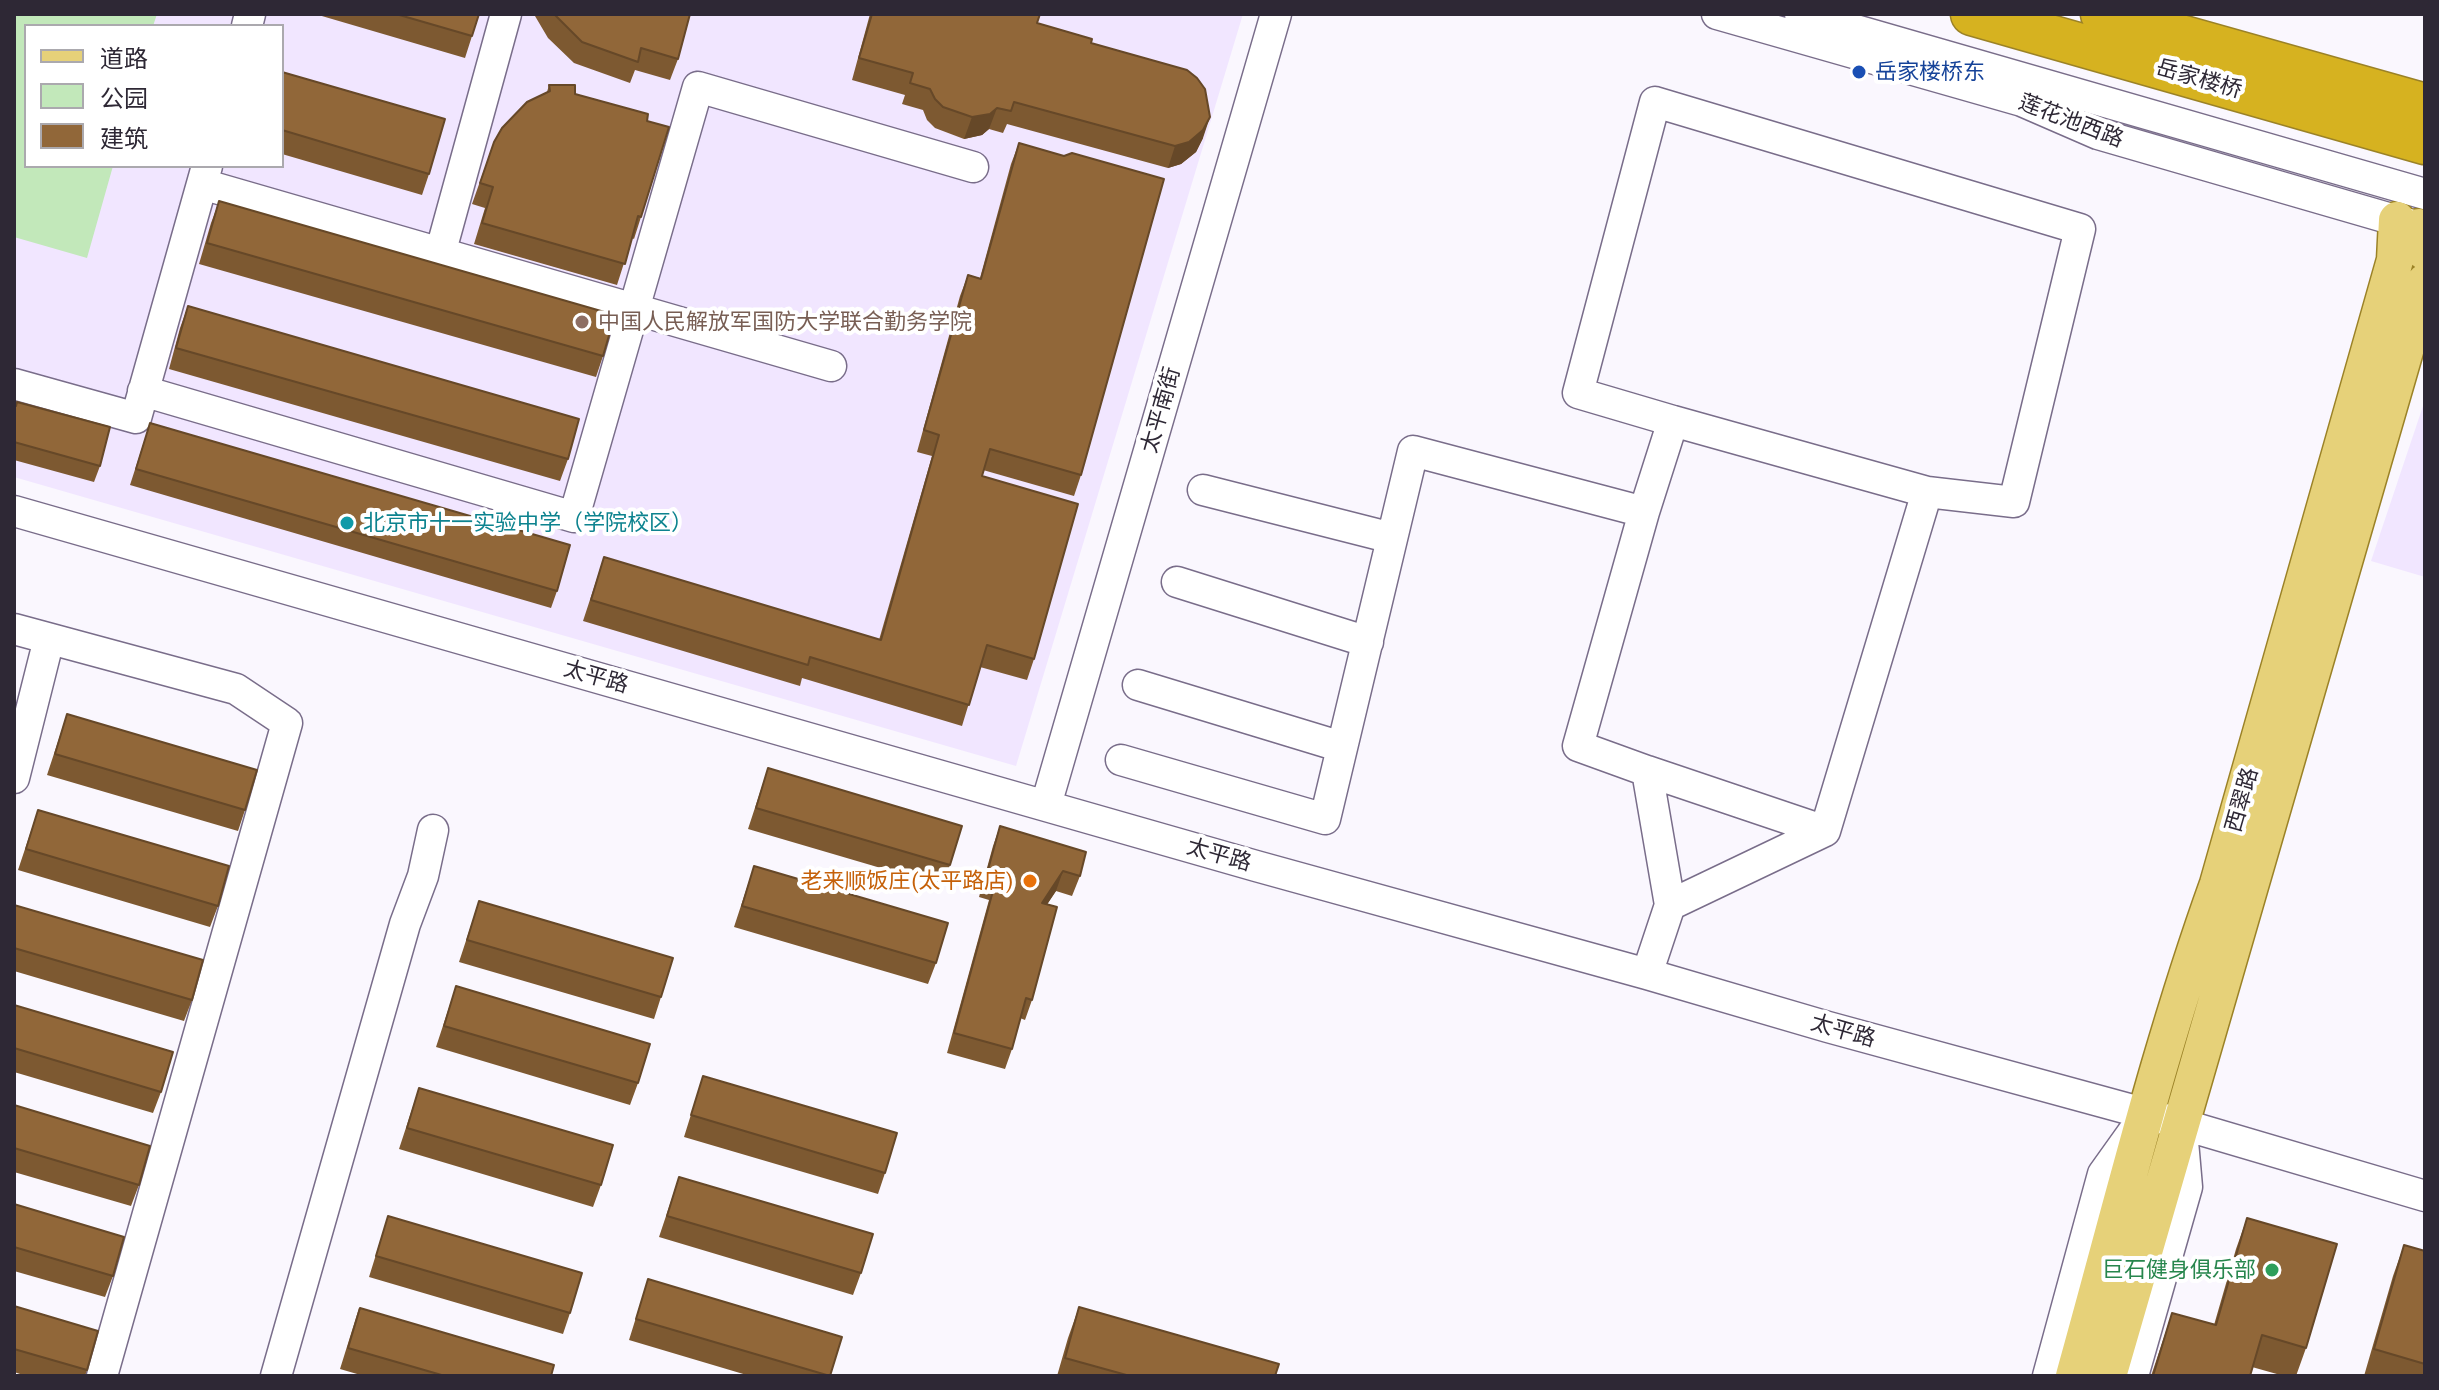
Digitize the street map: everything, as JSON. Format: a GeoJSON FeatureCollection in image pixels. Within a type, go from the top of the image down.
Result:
{"type":"FeatureCollection","features":[{"type":"Feature","properties":{"kind":"highway","name":"岳家楼桥"},"geometry":{"type":"LineString","coordinates":[[1972,14],[2425,143]]}},
{"type":"Feature","properties":{"kind":"highway","name":"岳家楼桥"},"geometry":{"type":"LineString","coordinates":[[2102,14],[2425,105]]}},
{"type":"Feature","properties":{"kind":"main road","name":"西翠路"},"geometry":{"type":"LineString","coordinates":[[2074,1376],[2395,260],[2419,213]]}},
{"type":"Feature","properties":{"kind":"main road","name":"西翠路"},"geometry":{"type":"LineString","coordinates":[[2108,1376],[2425,282]]}},
{"type":"Feature","properties":{"kind":"street"},"geometry":{"type":"LineString","coordinates":[[440,254],[506,14]]}},
{"type":"Feature","properties":{"kind":"street","name":"太平南街"},"geometry":{"type":"LineString","coordinates":[[1046,805],[1276,14]]}},
{"type":"Feature","properties":{"kind":"street","name":"莲花池西路"},"geometry":{"type":"LineString","coordinates":[[1717,14],[2022,101],[2098,134],[2419,213]]}},
{"type":"Feature","properties":{"kind":"street","name":"莲花池西路"},"geometry":{"type":"LineString","coordinates":[[1800,14],[2419,213]]}},
{"type":"Feature","properties":{"kind":"street"},"geometry":{"type":"LineString","coordinates":[[143,391],[574,517],[698,87],[973,167]]}},
{"type":"Feature","properties":{"kind":"street"},"geometry":{"type":"LineString","coordinates":[[1655,102],[2080,229],[2014,502],[1927,492],[1578,393],[1655,102]]}},
{"type":"Feature","properties":{"kind":"street"},"geometry":{"type":"LineString","coordinates":[[14,384],[136,418],[204,175],[440,254],[831,366]]}},
{"type":"Feature","properties":{"kind":"street"},"geometry":{"type":"LineString","coordinates":[[1673,421],[1578,746],[1825,831]]}},
{"type":"Feature","properties":{"kind":"street"},"geometry":{"type":"LineString","coordinates":[[1121,760],[1325,819],[1413,451],[1644,512]]}},
{"type":"Feature","properties":{"kind":"street"},"geometry":{"type":"LineString","coordinates":[[1203,490],[1392,538]]}},
{"type":"Feature","properties":{"kind":"street"},"geometry":{"type":"LineString","coordinates":[[1670,905],[1825,831],[1927,492]]}},
{"type":"Feature","properties":{"kind":"street","name":"太平路"},"geometry":{"type":"LineString","coordinates":[[14,511],[1828,1027],[2147,1114],[2425,1196]]}},
{"type":"Feature","properties":{"kind":"street"},"geometry":{"type":"LineString","coordinates":[[1177,582],[1368,642]]}},
{"type":"Feature","properties":{"kind":"street"},"geometry":{"type":"LineString","coordinates":[[14,629],[236,689],[287,723],[102,1376]]}},
{"type":"Feature","properties":{"kind":"street"},"geometry":{"type":"LineString","coordinates":[[14,778],[49,639]]}},
{"type":"Feature","properties":{"kind":"street"},"geometry":{"type":"LineString","coordinates":[[1138,685],[1342,747]]}},
{"type":"Feature","properties":{"kind":"street"},"geometry":{"type":"LineString","coordinates":[[1647,771],[1670,905],[1647,974]]}},
{"type":"Feature","properties":{"kind":"street"},"geometry":{"type":"LineString","coordinates":[[276,1376],[405,924],[423,876],[433,830]]}},
{"type":"Feature","properties":{"kind":"street"},"geometry":{"type":"LineString","coordinates":[[2048,1376],[2103,1174],[2147,1114]]}},
{"type":"Feature","properties":{"kind":"street"},"geometry":{"type":"LineString","coordinates":[[2133,1376],[2187,1187],[2182,1124]]}},
{"type":"Feature","properties":{"kind":"shaded area","name":"中国人民解放军国防大学联合勤务学院"},"geometry":{"type":"Polygon","coordinates":[[[14,14],[1243,14],[1016,766],[14,477],[14,14]]]}},
{"type":"Feature","properties":{"kind":"shaded area"},"geometry":{"type":"Polygon","coordinates":[[[2425,400],[2425,577],[2371,561],[2425,400]]]}},
{"type":"Feature","properties":{"kind":"green space"},"geometry":{"type":"Polygon","coordinates":[[[14,14],[157,14],[154,24],[24,24],[24,168],[112,168],[87,258],[14,237],[14,14]]]}},
{"type":"Feature","properties":{"kind":"building"},"geometry":{"type":"Polygon","coordinates":[[[396,14],[479,14],[472,36],[396,14]]]}},
{"type":"Feature","properties":{"kind":"building"},"geometry":{"type":"Polygon","coordinates":[[[554,14],[690,14],[678,59],[641,48],[638,62],[582,42],[554,14]]]}},
{"type":"Feature","properties":{"kind":"building"},"geometry":{"type":"Polygon","coordinates":[[[872,14],[1040,14],[1037,23],[1092,39],[1091,43],[1187,70],[1205,89],[1210,117],[1203,130],[1189,142],[1175,146],[1014,102],[1011,111],[997,108],[990,114],[972,117],[943,107],[930,89],[910,83],[913,73],[859,58],[872,14]]]}},
{"type":"Feature","properties":{"kind":"building"},"geometry":{"type":"Polygon","coordinates":[[[284,73],[445,119],[429,174],[284,131],[284,73]]]}},
{"type":"Feature","properties":{"kind":"building"},"geometry":{"type":"Polygon","coordinates":[[[549,85],[575,85],[575,94],[648,114],[647,121],[669,127],[625,264],[482,223],[493,187],[480,183],[494,142],[502,128],[527,102],[550,91],[549,85]]]}},
{"type":"Feature","properties":{"kind":"building"},"geometry":{"type":"Polygon","coordinates":[[[1019,143],[1064,156],[1072,153],[1164,179],[1081,475],[990,449],[982,476],[1078,504],[1034,659],[987,645],[969,705],[810,657],[808,665],[591,600],[604,557],[881,640],[939,435],[924,430],[968,275],[981,279],[1019,143]]]}},
{"type":"Feature","properties":{"kind":"building"},"geometry":{"type":"Polygon","coordinates":[[[219,201],[615,315],[603,356],[207,243],[219,201]]]}},
{"type":"Feature","properties":{"kind":"building"},"geometry":{"type":"Polygon","coordinates":[[[188,306],[579,419],[568,459],[176,348],[188,306]]]}},
{"type":"Feature","properties":{"kind":"building"},"geometry":{"type":"Polygon","coordinates":[[[17,402],[110,427],[100,466],[14,442],[14,405],[17,402]]]}},
{"type":"Feature","properties":{"kind":"building","name":"北京市十一实验中学（学院校区）"},"geometry":{"type":"Polygon","coordinates":[[[150,423],[570,545],[557,591],[136,469],[150,423]]]}},
{"type":"Feature","properties":{"kind":"building"},"geometry":{"type":"Polygon","coordinates":[[[67,714],[257,770],[245,810],[55,754],[67,714]]]}},
{"type":"Feature","properties":{"kind":"building"},"geometry":{"type":"Polygon","coordinates":[[[768,768],[962,826],[950,865],[756,808],[768,768]]]}},
{"type":"Feature","properties":{"kind":"building"},"geometry":{"type":"Polygon","coordinates":[[[38,810],[229,866],[218,906],[26,849],[38,810]]]}},
{"type":"Feature","properties":{"kind":"building"},"geometry":{"type":"Polygon","coordinates":[[[1000,826],[1086,852],[1080,876],[1063,871],[1042,903],[1057,907],[1032,1000],[1026,998],[1012,1049],[954,1033],[996,880],[986,877],[1000,826]]]}},
{"type":"Feature","properties":{"kind":"building"},"geometry":{"type":"Polygon","coordinates":[[[754,866],[948,923],[936,963],[742,906],[754,866]]]}},
{"type":"Feature","properties":{"kind":"building"},"geometry":{"type":"Polygon","coordinates":[[[479,901],[673,958],[661,997],[467,940],[479,901]]]}},
{"type":"Feature","properties":{"kind":"building"},"geometry":{"type":"Polygon","coordinates":[[[14,905],[203,960],[192,1000],[14,948],[14,905]]]}},
{"type":"Feature","properties":{"kind":"building"},"geometry":{"type":"Polygon","coordinates":[[[456,986],[650,1044],[638,1083],[444,1026],[456,986]]]}},
{"type":"Feature","properties":{"kind":"building"},"geometry":{"type":"Polygon","coordinates":[[[14,1005],[173,1052],[161,1092],[14,1048],[14,1005]]]}},
{"type":"Feature","properties":{"kind":"building"},"geometry":{"type":"Polygon","coordinates":[[[703,1076],[897,1133],[885,1173],[691,1115],[703,1076]]]}},
{"type":"Feature","properties":{"kind":"building"},"geometry":{"type":"Polygon","coordinates":[[[419,1088],[613,1145],[601,1185],[407,1128],[419,1088]]]}},
{"type":"Feature","properties":{"kind":"building"},"geometry":{"type":"Polygon","coordinates":[[[14,1105],[150,1146],[139,1185],[14,1148],[14,1105]]]}},
{"type":"Feature","properties":{"kind":"building"},"geometry":{"type":"Polygon","coordinates":[[[679,1177],[873,1234],[861,1273],[667,1216],[679,1177]]]}},
{"type":"Feature","properties":{"kind":"building"},"geometry":{"type":"Polygon","coordinates":[[[14,1204],[124,1237],[113,1276],[14,1247],[14,1204]]]}},
{"type":"Feature","properties":{"kind":"building"},"geometry":{"type":"Polygon","coordinates":[[[388,1216],[582,1273],[570,1313],[376,1256],[388,1216]]]}},
{"type":"Feature","properties":{"kind":"building"},"geometry":{"type":"Polygon","coordinates":[[[2247,1218],[2337,1244],[2306,1348],[2262,1335],[2250,1376],[2153,1376],[2172,1313],[2216,1325],[2247,1218]]]}},
{"type":"Feature","properties":{"kind":"building"},"geometry":{"type":"Polygon","coordinates":[[[2404,1245],[2425,1251],[2425,1364],[2374,1349],[2404,1245]]]}},
{"type":"Feature","properties":{"kind":"building"},"geometry":{"type":"Polygon","coordinates":[[[648,1279],[842,1337],[830,1376],[636,1319],[648,1279]]]}},
{"type":"Feature","properties":{"kind":"building"},"geometry":{"type":"Polygon","coordinates":[[[14,1306],[98,1331],[87,1370],[14,1349],[14,1306]]]}},
{"type":"Feature","properties":{"kind":"building"},"geometry":{"type":"Polygon","coordinates":[[[1079,1307],[1279,1364],[1275,1376],[1130,1376],[1065,1358],[1079,1307]]]}},
{"type":"Feature","properties":{"kind":"building"},"geometry":{"type":"Polygon","coordinates":[[[360,1308],[554,1365],[551,1376],[445,1376],[348,1348],[360,1308]]]}},
{"type":"Feature","properties":{"kind":"place","name":"岳家楼桥东"},"geometry":{"type":"Point","coordinates":[1859,72]}},
{"type":"Feature","properties":{"kind":"place","name":"中国人民解放军国防大学联合勤务学院"},"geometry":{"type":"Point","coordinates":[582,322]}},
{"type":"Feature","properties":{"kind":"place","name":"北京市十一实验中学（学院校区）"},"geometry":{"type":"Point","coordinates":[347,523]}},
{"type":"Feature","properties":{"kind":"place","name":"老来顺饭庄(太平路店)"},"geometry":{"type":"Point","coordinates":[1030,881]}},
{"type":"Feature","properties":{"kind":"place","name":"巨石健身俱乐部"},"geometry":{"type":"Point","coordinates":[2272,1270]}}]}
